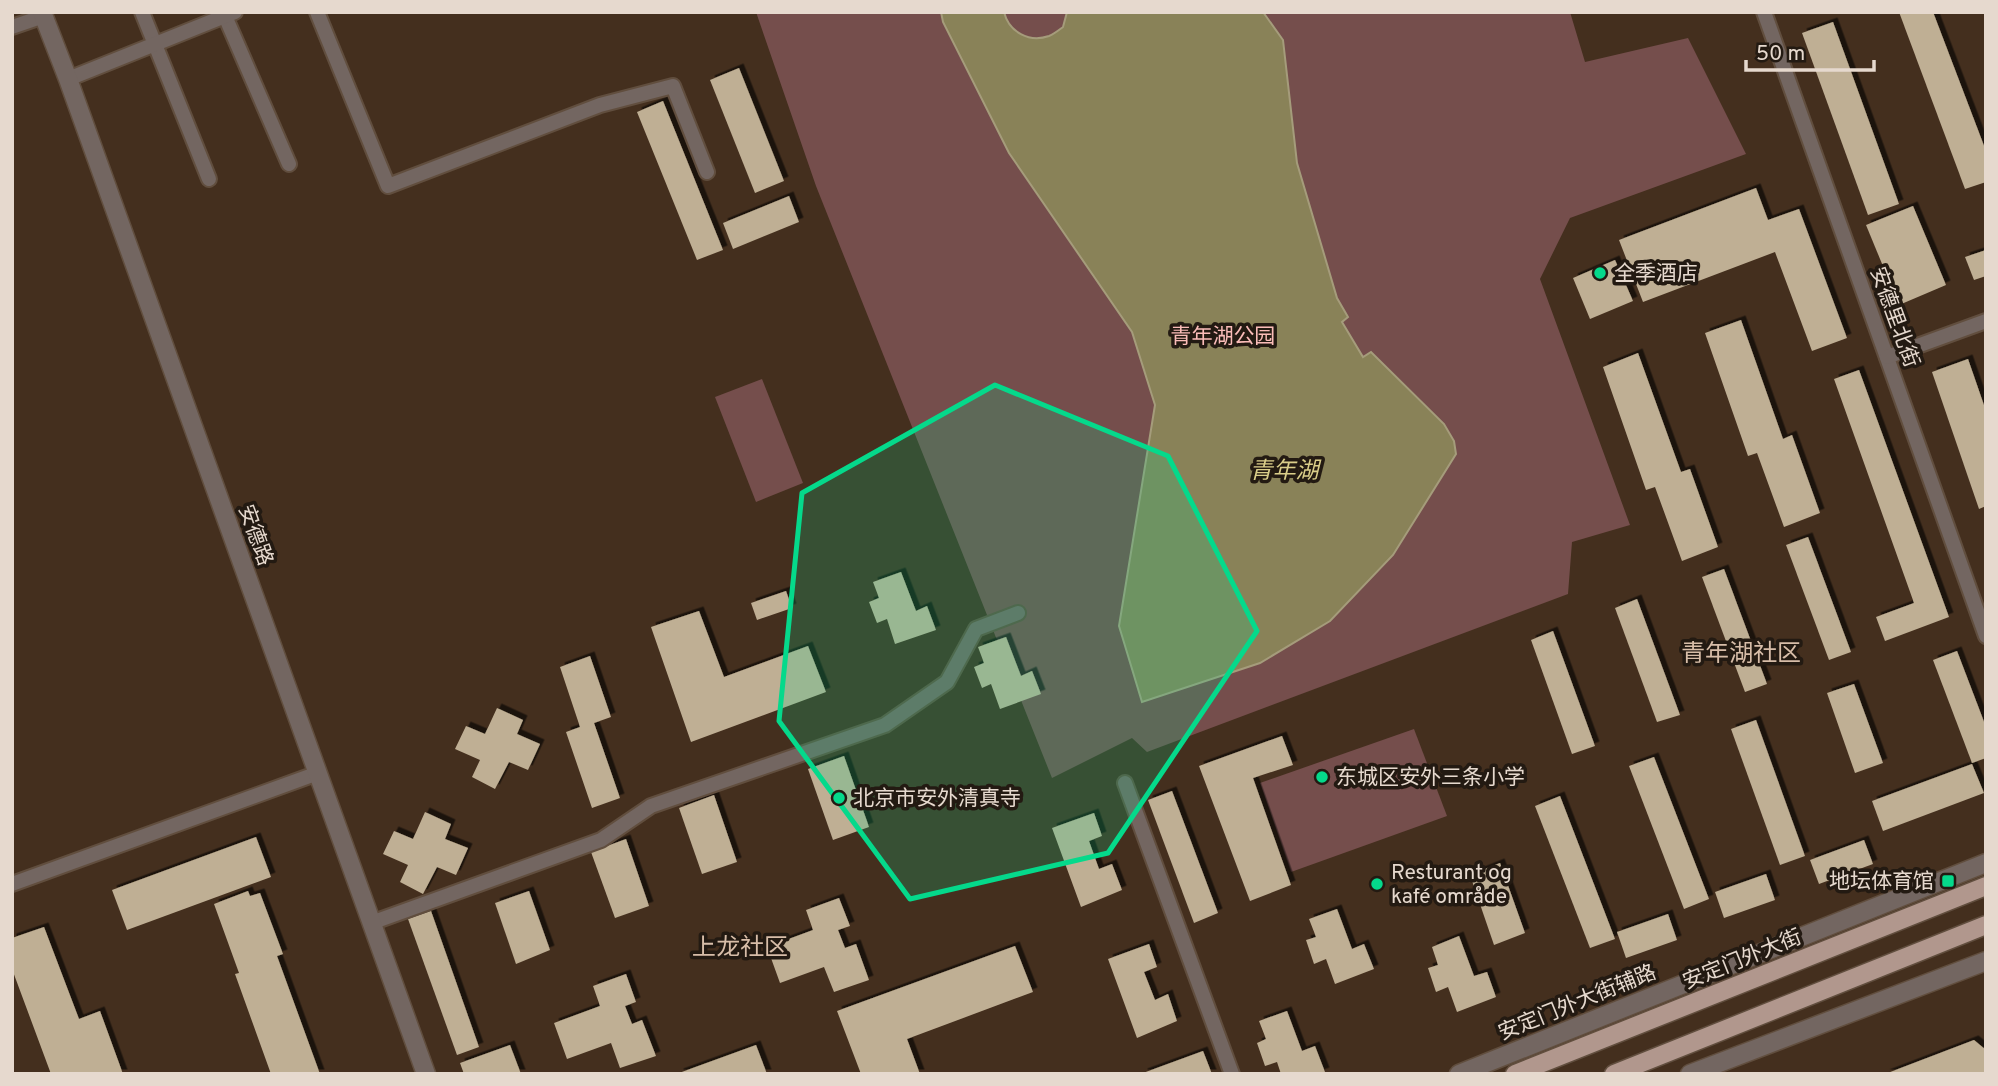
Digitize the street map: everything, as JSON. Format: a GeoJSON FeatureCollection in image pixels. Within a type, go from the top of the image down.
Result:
{"type":"FeatureCollection","features":[{"type":"Feature","properties":{"kind":"main road","name":"安定门外大街"},"geometry":{"type":"LineString","coordinates":[[1515,1074],[1986,886]]}},
{"type":"Feature","properties":{"kind":"main road"},"geometry":{"type":"LineString","coordinates":[[1614,1074],[1986,925]]}},
{"type":"Feature","properties":{"kind":"street"},"geometry":{"type":"LineString","coordinates":[[142,12],[209,179]]}},
{"type":"Feature","properties":{"kind":"street"},"geometry":{"type":"LineString","coordinates":[[317,12],[388,186],[600,105],[673,86],[707,172]]}},
{"type":"Feature","properties":{"kind":"street","name":"安德里北街"},"geometry":{"type":"LineString","coordinates":[[1764,12],[1986,636]]}},
{"type":"Feature","properties":{"kind":"street"},"geometry":{"type":"LineString","coordinates":[[12,27],[43,14]]}},
{"type":"Feature","properties":{"kind":"street","name":"安德路"},"geometry":{"type":"LineString","coordinates":[[43,14],[426,1074]]}},
{"type":"Feature","properties":{"kind":"street"},"geometry":{"type":"LineString","coordinates":[[68,79],[230,14],[289,164]]}},
{"type":"Feature","properties":{"kind":"street"},"geometry":{"type":"LineString","coordinates":[[1887,357],[1986,321]]}},
{"type":"Feature","properties":{"kind":"street"},"geometry":{"type":"LineString","coordinates":[[371,923],[601,841],[651,806],[885,725],[947,682],[976,629],[1018,613]]}},
{"type":"Feature","properties":{"kind":"street"},"geometry":{"type":"LineString","coordinates":[[12,884],[318,773]]}},
{"type":"Feature","properties":{"kind":"street"},"geometry":{"type":"LineString","coordinates":[[1125,783],[1232,1074]]}},
{"type":"Feature","properties":{"kind":"street","name":"安定门外大街辅路"},"geometry":{"type":"LineString","coordinates":[[1459,1074],[1986,863]]}},
{"type":"Feature","properties":{"kind":"street"},"geometry":{"type":"LineString","coordinates":[[1690,1074],[1986,961]]}},
{"type":"Feature","properties":{"kind":"highlighted area"},"geometry":{"type":"Polygon","coordinates":[[[995,385],[1168,456],[1257,631],[1108,853],[910,899],[779,721],[802,493],[995,385]]]}},
{"type":"Feature","properties":{"kind":"green space","name":"青年湖公园"},"geometry":{"type":"Polygon","coordinates":[[[756,12],[1570,12],[1585,62],[1688,38],[1746,154],[1570,218],[1540,279],[1630,525],[1572,542],[1568,594],[1147,752],[1132,738],[1052,778],[816,186],[756,12]]]}},
{"type":"Feature","properties":{"kind":"green space"},"geometry":{"type":"Polygon","coordinates":[[[762,379],[803,483],[756,502],[715,397],[762,379]]]}},
{"type":"Feature","properties":{"kind":"green space"},"geometry":{"type":"Polygon","coordinates":[[[1414,729],[1447,816],[1291,872],[1260,783],[1414,729]]]}},
{"type":"Feature","properties":{"kind":"water","name":"青年湖"},"geometry":{"type":"Polygon","coordinates":[[[941,12],[1004,12],[1015,30],[1027,37],[1042,38],[1063,27],[1067,12],[1263,12],[1283,40],[1297,163],[1337,298],[1348,317],[1342,322],[1363,357],[1371,352],[1444,424],[1454,441],[1456,454],[1393,555],[1330,621],[1260,663],[1142,702],[1119,626],[1155,405],[1132,332],[1009,153],[943,22],[941,12]]]}},
{"type":"Feature","properties":{"kind":"building"},"geometry":{"type":"Polygon","coordinates":[[[1899,12],[1933,12],[1986,151],[1986,182],[1965,189],[1899,12]]]}},
{"type":"Feature","properties":{"kind":"building"},"geometry":{"type":"Polygon","coordinates":[[[1833,22],[1899,204],[1868,215],[1802,33],[1833,22]]]}},
{"type":"Feature","properties":{"kind":"building"},"geometry":{"type":"Polygon","coordinates":[[[739,68],[784,181],[755,193],[710,80],[739,68]]]}},
{"type":"Feature","properties":{"kind":"building"},"geometry":{"type":"Polygon","coordinates":[[[663,101],[723,250],[697,260],[637,112],[663,101]]]}},
{"type":"Feature","properties":{"kind":"building"},"geometry":{"type":"Polygon","coordinates":[[[1756,188],[1768,220],[1799,209],[1847,338],[1812,351],[1775,252],[1643,302],[1619,240],[1756,188]]]}},
{"type":"Feature","properties":{"kind":"building"},"geometry":{"type":"Polygon","coordinates":[[[789,196],[799,222],[733,249],[723,223],[789,196]]]}},
{"type":"Feature","properties":{"kind":"building"},"geometry":{"type":"Polygon","coordinates":[[[1913,206],[1946,285],[1899,305],[1866,225],[1913,206]]]}},
{"type":"Feature","properties":{"kind":"building"},"geometry":{"type":"Polygon","coordinates":[[[1986,250],[1986,276],[1974,280],[1965,257],[1986,250]]]}},
{"type":"Feature","properties":{"kind":"building"},"geometry":{"type":"Polygon","coordinates":[[[1615,260],[1633,301],[1590,319],[1573,278],[1615,260]]]}},
{"type":"Feature","properties":{"kind":"building"},"geometry":{"type":"Polygon","coordinates":[[[1741,320],[1783,439],[1792,435],[1820,513],[1784,527],[1757,453],[1748,456],[1705,333],[1741,320]]]}},
{"type":"Feature","properties":{"kind":"building"},"geometry":{"type":"Polygon","coordinates":[[[1638,353],[1681,472],[1690,469],[1718,547],[1682,561],[1655,487],[1646,490],[1603,367],[1638,353]]]}},
{"type":"Feature","properties":{"kind":"building"},"geometry":{"type":"Polygon","coordinates":[[[1968,359],[1986,411],[1986,506],[1979,509],[1932,372],[1968,359]]]}},
{"type":"Feature","properties":{"kind":"building"},"geometry":{"type":"Polygon","coordinates":[[[1859,370],[1949,617],[1885,641],[1876,617],[1914,603],[1834,379],[1859,370]]]}},
{"type":"Feature","properties":{"kind":"building"},"geometry":{"type":"Polygon","coordinates":[[[1808,537],[1851,652],[1829,660],[1786,545],[1808,537]]]}},
{"type":"Feature","properties":{"kind":"building"},"geometry":{"type":"Polygon","coordinates":[[[1724,569],[1767,684],[1745,692],[1702,577],[1724,569]]]}},
{"type":"Feature","properties":{"kind":"building"},"geometry":{"type":"Polygon","coordinates":[[[901,572],[916,611],[927,606],[936,630],[895,644],[887,619],[877,623],[869,602],[879,598],[873,582],[901,572]]]}},
{"type":"Feature","properties":{"kind":"building"},"geometry":{"type":"Polygon","coordinates":[[[786,591],[792,608],[757,620],[751,603],[786,591]]]}},
{"type":"Feature","properties":{"kind":"building"},"geometry":{"type":"Polygon","coordinates":[[[1637,599],[1680,715],[1657,722],[1615,608],[1637,599]]]}},
{"type":"Feature","properties":{"kind":"building"},"geometry":{"type":"Polygon","coordinates":[[[699,611],[724,677],[808,646],[826,692],[691,742],[651,627],[699,611]]]}},
{"type":"Feature","properties":{"kind":"building"},"geometry":{"type":"Polygon","coordinates":[[[1553,631],[1595,746],[1572,754],[1531,640],[1553,631]]]}},
{"type":"Feature","properties":{"kind":"building"},"geometry":{"type":"Polygon","coordinates":[[[1006,637],[1021,676],[1032,671],[1041,694],[1000,709],[991,684],[982,688],[974,667],[984,663],[978,647],[1006,637]]]}},
{"type":"Feature","properties":{"kind":"building"},"geometry":{"type":"Polygon","coordinates":[[[1957,651],[1986,727],[1986,758],[1972,763],[1933,660],[1957,651]]]}},
{"type":"Feature","properties":{"kind":"building"},"geometry":{"type":"Polygon","coordinates":[[[590,656],[611,717],[594,723],[620,798],[592,808],[566,732],[580,727],[560,667],[590,656]]]}},
{"type":"Feature","properties":{"kind":"building"},"geometry":{"type":"Polygon","coordinates":[[[1854,684],[1883,763],[1855,773],[1827,693],[1854,684]]]}},
{"type":"Feature","properties":{"kind":"building"},"geometry":{"type":"Polygon","coordinates":[[[497,708],[523,720],[517,734],[540,744],[528,770],[509,762],[495,789],[472,777],[480,760],[455,749],[466,726],[485,734],[497,708]]]}},
{"type":"Feature","properties":{"kind":"building"},"geometry":{"type":"Polygon","coordinates":[[[1756,720],[1805,856],[1780,865],[1731,729],[1756,720]]]}},
{"type":"Feature","properties":{"kind":"building"},"geometry":{"type":"Polygon","coordinates":[[[1282,736],[1293,765],[1253,778],[1291,885],[1250,901],[1199,766],[1282,736]]]}},
{"type":"Feature","properties":{"kind":"building","name":"北京市安外清真寺"},"geometry":{"type":"Polygon","coordinates":[[[844,756],[869,827],[833,840],[808,769],[844,756]]]}},
{"type":"Feature","properties":{"kind":"building"},"geometry":{"type":"Polygon","coordinates":[[[1654,757],[1709,899],[1684,909],[1629,766],[1654,757]]]}},
{"type":"Feature","properties":{"kind":"building"},"geometry":{"type":"Polygon","coordinates":[[[1972,764],[1984,793],[1883,831],[1872,801],[1972,764]]]}},
{"type":"Feature","properties":{"kind":"building"},"geometry":{"type":"Polygon","coordinates":[[[1172,791],[1218,913],[1194,923],[1148,800],[1172,791]]]}},
{"type":"Feature","properties":{"kind":"building"},"geometry":{"type":"Polygon","coordinates":[[[714,795],[737,862],[702,874],[679,808],[714,795]]]}},
{"type":"Feature","properties":{"kind":"building"},"geometry":{"type":"Polygon","coordinates":[[[1560,796],[1615,939],[1590,948],[1535,806],[1560,796]]]}},
{"type":"Feature","properties":{"kind":"building"},"geometry":{"type":"Polygon","coordinates":[[[425,812],[451,824],[445,839],[468,848],[456,875],[437,867],[423,894],[400,882],[408,865],[383,854],[394,831],[413,839],[425,812]]]}},
{"type":"Feature","properties":{"kind":"building"},"geometry":{"type":"Polygon","coordinates":[[[1094,813],[1102,836],[1089,841],[1099,869],[1112,864],[1122,890],[1081,907],[1052,828],[1094,813]]]}},
{"type":"Feature","properties":{"kind":"building"},"geometry":{"type":"Polygon","coordinates":[[[256,837],[271,877],[127,930],[112,890],[256,837]]]}},
{"type":"Feature","properties":{"kind":"building"},"geometry":{"type":"Polygon","coordinates":[[[626,839],[649,906],[615,918],[591,852],[626,839]]]}},
{"type":"Feature","properties":{"kind":"building"},"geometry":{"type":"Polygon","coordinates":[[[1864,840],[1873,864],[1819,884],[1810,860],[1864,840]]]}},
{"type":"Feature","properties":{"kind":"building"},"geometry":{"type":"Polygon","coordinates":[[[1500,863],[1525,933],[1494,945],[1470,875],[1500,863]]]}},
{"type":"Feature","properties":{"kind":"building"},"geometry":{"type":"Polygon","coordinates":[[[1766,874],[1775,900],[1724,918],[1715,892],[1766,874]]]}},
{"type":"Feature","properties":{"kind":"building"},"geometry":{"type":"Polygon","coordinates":[[[248,891],[250,896],[260,893],[283,954],[277,956],[320,1074],[271,1074],[235,974],[239,973],[214,904],[248,891]]]}},
{"type":"Feature","properties":{"kind":"building"},"geometry":{"type":"Polygon","coordinates":[[[529,891],[550,950],[516,964],[495,903],[529,891]]]}},
{"type":"Feature","properties":{"kind":"building"},"geometry":{"type":"Polygon","coordinates":[[[839,898],[850,926],[838,930],[845,948],[856,944],[869,980],[834,992],[824,967],[780,983],[767,947],[813,930],[806,910],[839,898]]]}},
{"type":"Feature","properties":{"kind":"building"},"geometry":{"type":"Polygon","coordinates":[[[1337,909],[1352,949],[1364,944],[1374,969],[1335,984],[1326,959],[1314,964],[1306,940],[1316,937],[1309,919],[1337,909]]]}},
{"type":"Feature","properties":{"kind":"building"},"geometry":{"type":"Polygon","coordinates":[[[431,911],[479,1047],[457,1055],[408,919],[431,911]]]}},
{"type":"Feature","properties":{"kind":"building"},"geometry":{"type":"Polygon","coordinates":[[[1668,914],[1677,940],[1626,958],[1617,932],[1668,914]]]}},
{"type":"Feature","properties":{"kind":"building"},"geometry":{"type":"Polygon","coordinates":[[[44,927],[79,1019],[100,1011],[123,1074],[51,1074],[12,969],[12,938],[44,927]]]}},
{"type":"Feature","properties":{"kind":"building"},"geometry":{"type":"Polygon","coordinates":[[[1459,936],[1474,976],[1487,972],[1496,997],[1457,1012],[1448,987],[1436,992],[1428,968],[1438,965],[1432,947],[1459,936]]]}},
{"type":"Feature","properties":{"kind":"building"},"geometry":{"type":"Polygon","coordinates":[[[1149,944],[1157,967],[1144,972],[1155,1000],[1168,994],[1177,1021],[1137,1038],[1108,959],[1149,944]]]}},
{"type":"Feature","properties":{"kind":"building"},"geometry":{"type":"Polygon","coordinates":[[[1015,946],[1033,992],[907,1039],[920,1074],[861,1074],[837,1011],[1015,946]]]}},
{"type":"Feature","properties":{"kind":"building"},"geometry":{"type":"Polygon","coordinates":[[[626,974],[636,1002],[625,1006],[632,1024],[642,1020],[656,1056],[620,1068],[611,1043],[567,1059],[554,1023],[600,1006],[593,986],[626,974]]]}},
{"type":"Feature","properties":{"kind":"building"},"geometry":{"type":"Polygon","coordinates":[[[1287,1011],[1302,1051],[1315,1046],[1325,1072],[1281,1074],[1277,1062],[1265,1066],[1257,1043],[1266,1039],[1259,1021],[1287,1011]]]}},
{"type":"Feature","properties":{"kind":"building"},"geometry":{"type":"Polygon","coordinates":[[[1974,1040],[1986,1050],[1986,1074],[1885,1074],[1974,1040]]]}},
{"type":"Feature","properties":{"kind":"building"},"geometry":{"type":"Polygon","coordinates":[[[510,1045],[521,1074],[464,1074],[460,1063],[510,1045]]]}},
{"type":"Feature","properties":{"kind":"building"},"geometry":{"type":"Polygon","coordinates":[[[756,1045],[767,1074],[679,1074],[679,1073],[756,1045]]]}},
{"type":"Feature","properties":{"kind":"building"},"geometry":{"type":"Polygon","coordinates":[[[1203,1051],[1212,1074],[1143,1074],[1143,1073],[1203,1051]]]}},
{"type":"Feature","properties":{"kind":"place","name":"全季酒店"},"geometry":{"type":"Point","coordinates":[1600,273]}},
{"type":"Feature","properties":{"kind":"place","name":"东城区安外三条小学"},"geometry":{"type":"Point","coordinates":[1322,777]}},
{"type":"Feature","properties":{"kind":"place","name":"北京市安外清真寺"},"geometry":{"type":"Point","coordinates":[839,798]}},
{"type":"Feature","properties":{"kind":"place","name":"地坛体育馆"},"geometry":{"type":"Point","coordinates":[1948,881]}},
{"type":"Feature","properties":{"kind":"place","name":"Resturant og kafé område"},"geometry":{"type":"Point","coordinates":[1377,884]}},
{"type":"Feature","properties":{"kind":"district","name":"青年湖社区"},"geometry":{"type":"Point","coordinates":[1741,653]}},
{"type":"Feature","properties":{"kind":"district","name":"上龙社区"},"geometry":{"type":"Point","coordinates":[740,947]}}]}
